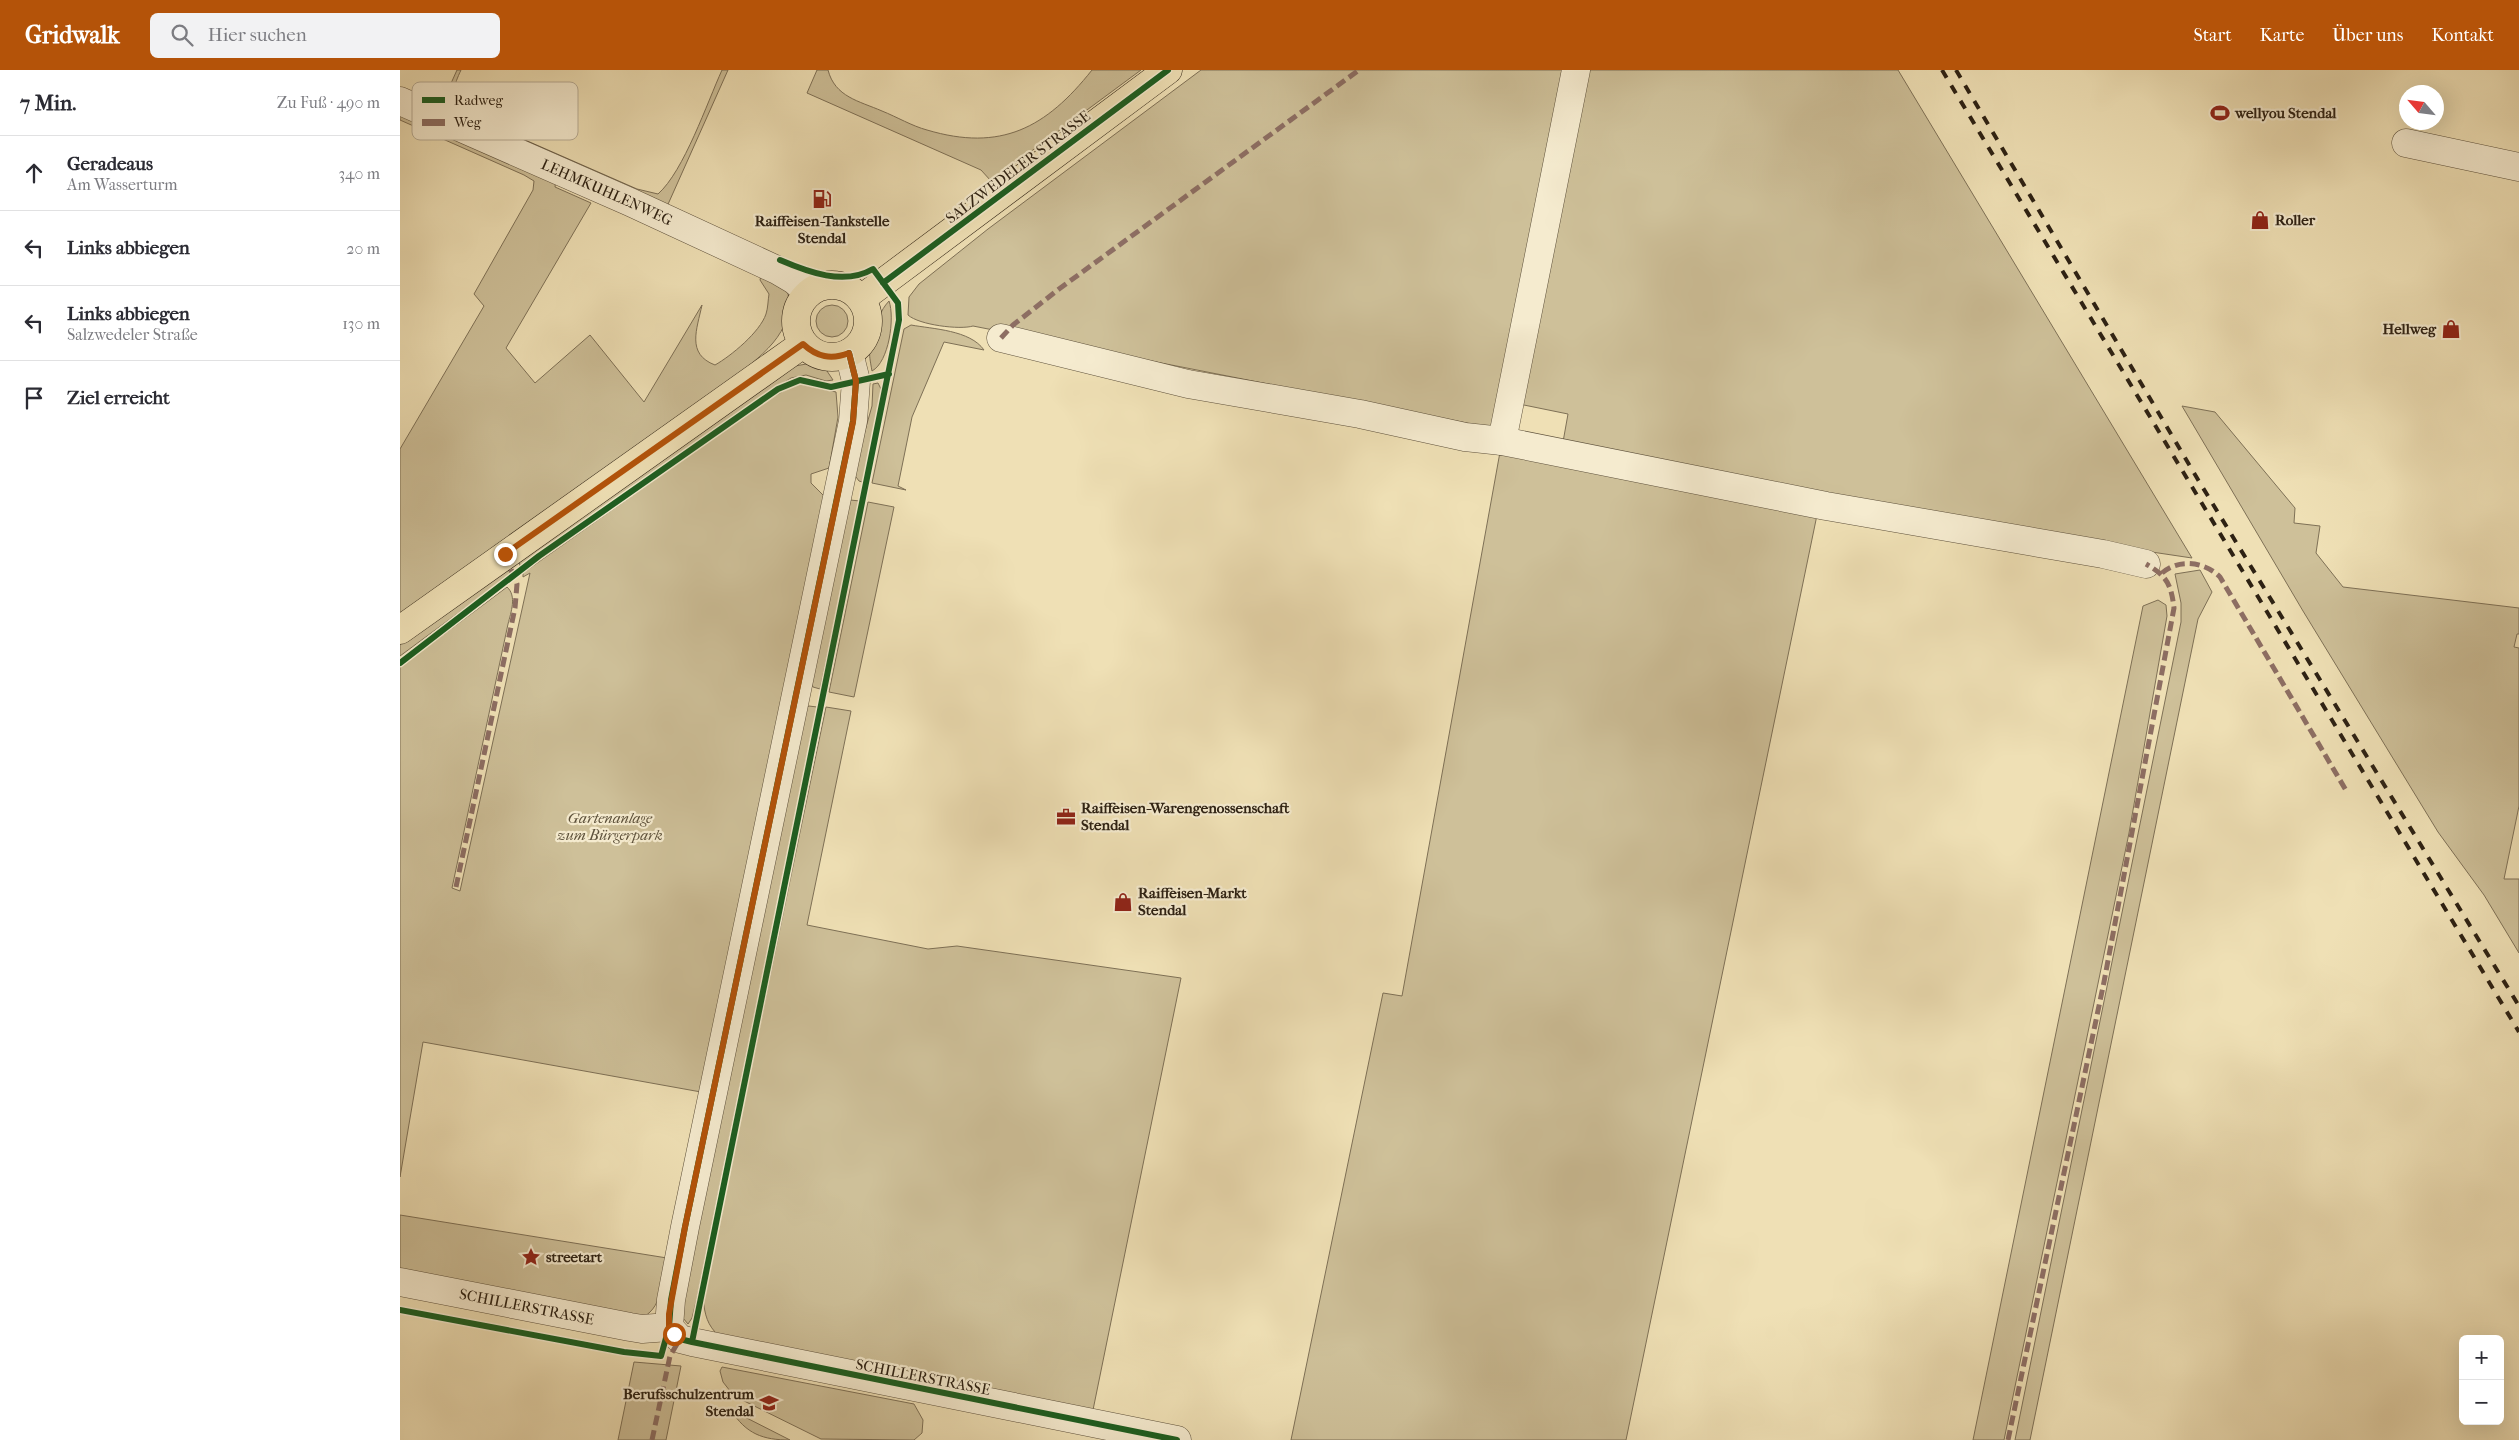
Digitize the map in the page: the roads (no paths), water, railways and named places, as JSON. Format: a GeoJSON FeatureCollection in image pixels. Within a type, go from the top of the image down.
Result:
{"type":"FeatureCollection","features":[{"type":"Feature","properties":{"kind":"main road","name":"SALZWEDELER STRASSE"},"geometry":{"type":"LineString","coordinates":[[860,299],[1168,70]]}},
{"type":"Feature","properties":{"kind":"main road"},"geometry":{"type":"LineString","coordinates":[[832,285],[848,289],[860,299],[867,316],[866,333],[862,341],[849,353],[841,356],[824,357],[816,354],[803,344],[795,326],[796,317],[798,308],[809,293],[824,286],[832,285]]}},
{"type":"Feature","properties":{"kind":"main road"},"geometry":{"type":"LineString","coordinates":[[400,630],[803,344]]}},
{"type":"Feature","properties":{"kind":"street"},"geometry":{"type":"LineString","coordinates":[[1502,441],[1576,70]]}},
{"type":"Feature","properties":{"kind":"street","name":"LEHMKUHLENWEG"},"geometry":{"type":"LineString","coordinates":[[400,101],[412,106]]}},
{"type":"Feature","properties":{"kind":"street","name":"LEHMKUHLENWEG"},"geometry":{"type":"LineString","coordinates":[[489,140],[751,258],[794,280],[809,293]]}},
{"type":"Feature","properties":{"kind":"street"},"geometry":{"type":"LineString","coordinates":[[2406,143],[2519,167]]}},
{"type":"Feature","properties":{"kind":"street"},"geometry":{"type":"LineString","coordinates":[[1001,338],[1188,384],[1360,414],[1465,437],[1502,441],[1826,506],[2103,554],[2146,564]]}},
{"type":"Feature","properties":{"kind":"street"},"geometry":{"type":"LineString","coordinates":[[669,1326],[671,1300],[685,1227],[853,422],[856,381],[849,353]]}},
{"type":"Feature","properties":{"kind":"street","name":"SCHILLERSTRASSE"},"geometry":{"type":"LineString","coordinates":[[400,1282],[642,1329],[669,1326],[680,1339],[692,1342],[1177,1440]]}},
{"type":"Feature","properties":{"kind":"railway"},"geometry":{"type":"LineString","coordinates":[[1942,70],[2519,1032]]}},
{"type":"Feature","properties":{"kind":"railway"},"geometry":{"type":"LineString","coordinates":[[1956,70],[2200,483],[2519,1006]]}},
{"type":"Feature","properties":{"kind":"place","name":"wellyou Stendal"},"geometry":{"type":"Point","coordinates":[2220,113]}},
{"type":"Feature","properties":{"kind":"place","name":"Raiffeisen-Tankstelle Stendal"},"geometry":{"type":"Point","coordinates":[822,199]}},
{"type":"Feature","properties":{"kind":"place","name":"Roller"},"geometry":{"type":"Point","coordinates":[2260,220]}},
{"type":"Feature","properties":{"kind":"place","name":"Hellweg"},"geometry":{"type":"Point","coordinates":[2451,329]}},
{"type":"Feature","properties":{"kind":"place","name":"Raiffeisen-Warengenossenschaft Stendal"},"geometry":{"type":"Point","coordinates":[1066,817]}},
{"type":"Feature","properties":{"kind":"place","name":"Raiffeisen-Markt Stendal"},"geometry":{"type":"Point","coordinates":[1123,902]}},
{"type":"Feature","properties":{"kind":"place","name":"streetart"},"geometry":{"type":"Point","coordinates":[531,1257]}},
{"type":"Feature","properties":{"kind":"place","name":"Berufsschulzentrum Stendal"},"geometry":{"type":"Point","coordinates":[769,1403]}},
{"type":"Feature","properties":{"kind":"park label","name":"Gartenanlage zum Bürgerpark"},"geometry":{"type":"Point","coordinates":[610,826]}}]}
